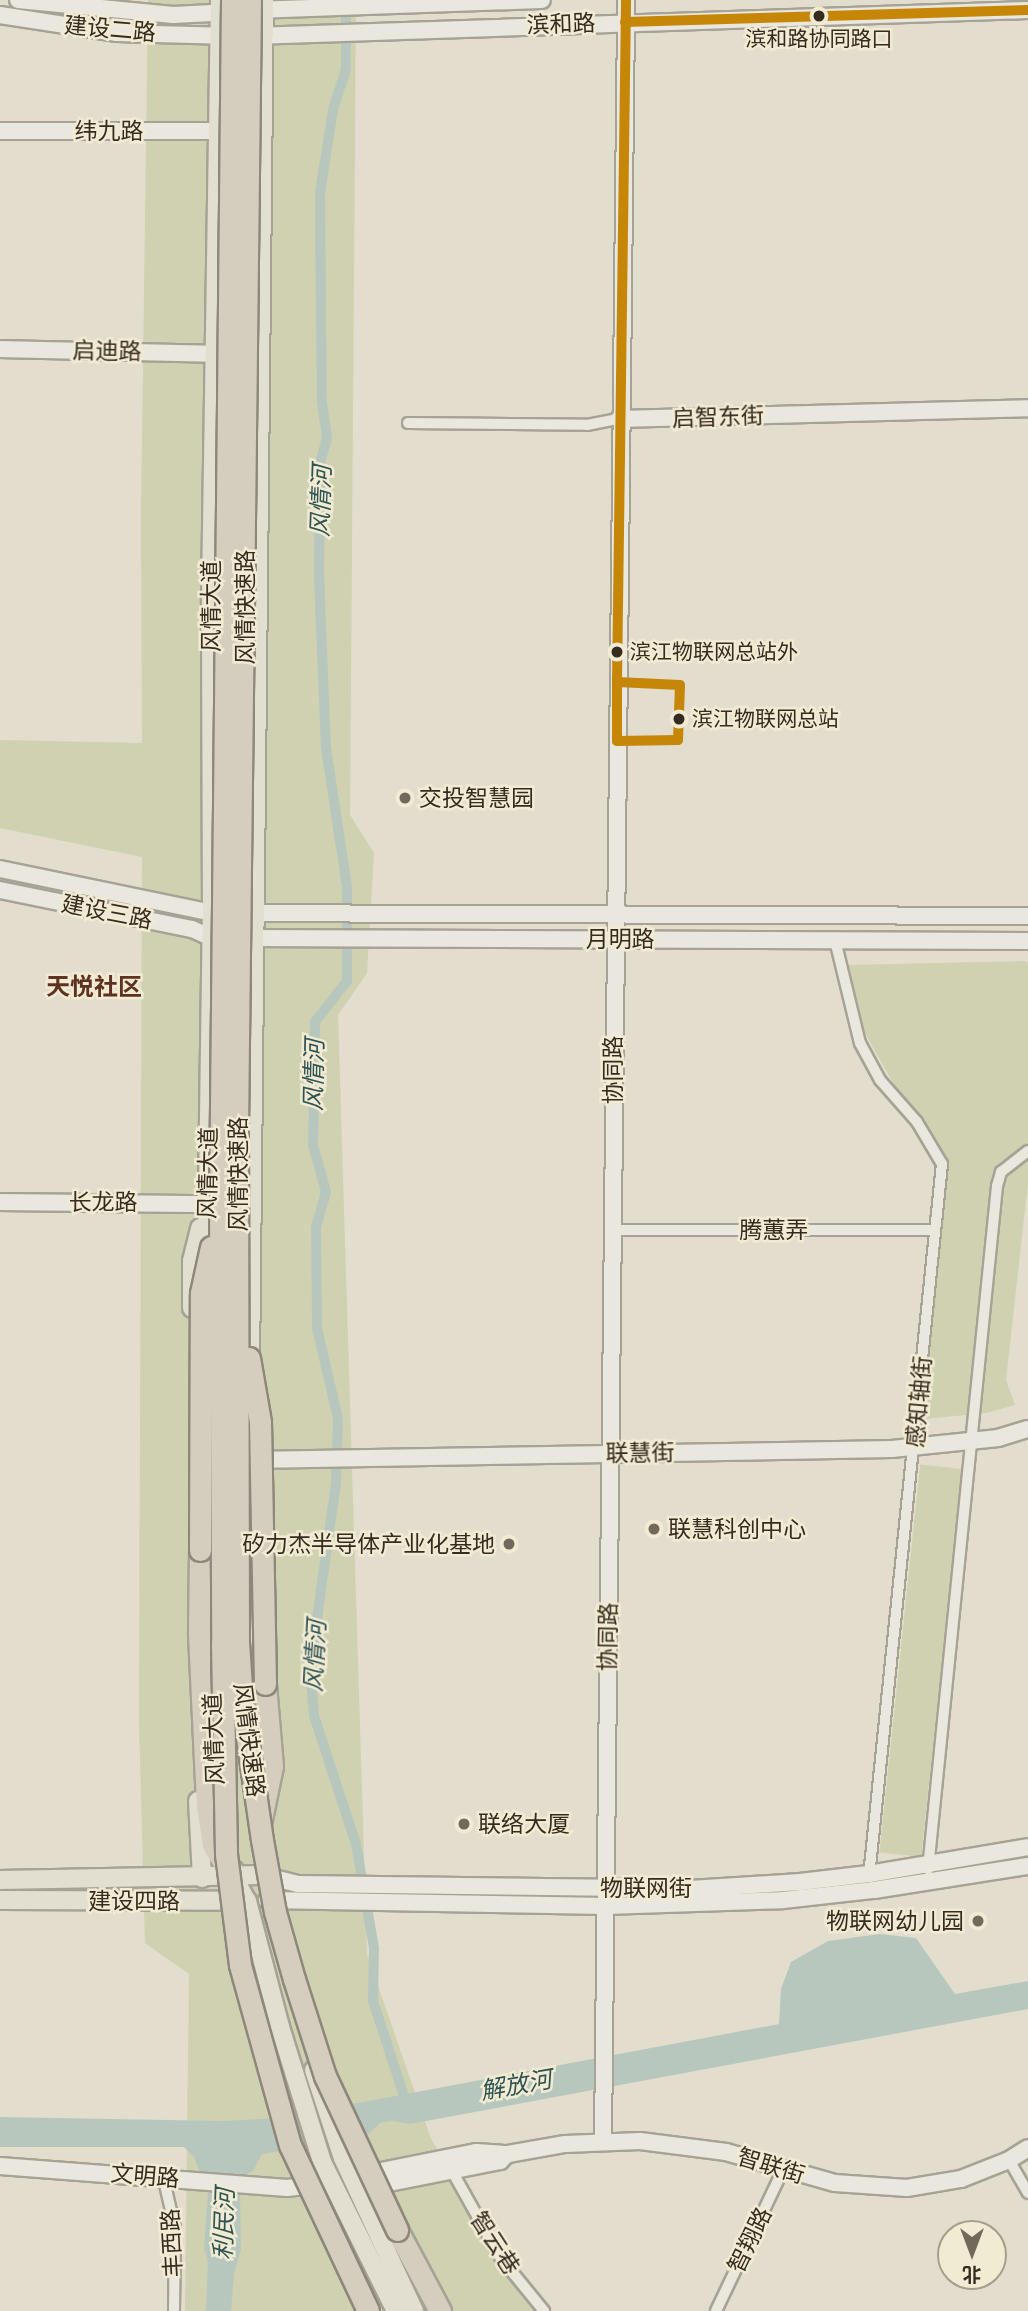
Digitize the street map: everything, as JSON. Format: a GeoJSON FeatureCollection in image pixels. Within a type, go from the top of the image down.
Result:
{"type":"FeatureCollection","features":[{"type":"Feature","properties":{"kind":"highway","name":"风情快速路"},"geometry":{"type":"LineString","coordinates":[[259,3],[237,1126],[240,1309],[238,1642],[242,1703],[275,1912],[325,2076],[397,2230],[440,2311]]}},
{"type":"Feature","properties":{"kind":"highway","name":"风情快速路"},"geometry":{"type":"LineString","coordinates":[[224,4],[213,1204],[226,1854],[240,1965],[290,2145],[368,2311]]}},
{"type":"Feature","properties":{"kind":"highway"},"geometry":{"type":"LineString","coordinates":[[213,1204],[201,1293],[199,1634],[207,1806],[213,1845],[234,1878]]}},
{"type":"Feature","properties":{"kind":"highway"},"geometry":{"type":"LineString","coordinates":[[240,1309],[260,1422],[265,1684],[272,1766],[257,1840]]}},
{"type":"Feature","properties":{"kind":"main road","name":"风情大道"},"geometry":{"type":"LineString","coordinates":[[259,3],[263,36],[256,938],[249,1270],[250,1667],[245,1784],[272,1924],[322,2095],[343,2158],[414,2311]]}},
{"type":"Feature","properties":{"kind":"main road","name":"风情大道"},"geometry":{"type":"LineString","coordinates":[[224,4],[220,37],[211,593],[213,1744],[217,1802],[233,1857],[234,1878],[247,1901],[300,2094],[322,2162],[396,2311]]}},
{"type":"Feature","properties":{"kind":"main road"},"geometry":{"type":"LineString","coordinates":[[202,1878],[194,1748],[192,1261],[213,1204]]}},
{"type":"Feature","properties":{"kind":"main road","name":"建设四路"},"geometry":{"type":"LineString","coordinates":[[0,1880],[234,1878],[262,1875]]}},
{"type":"Feature","properties":{"kind":"main road","name":"建设四路"},"geometry":{"type":"LineString","coordinates":[[0,1900],[267,1900]]}},
{"type":"Feature","properties":{"kind":"street","name":"建设二路"},"geometry":{"type":"LineString","coordinates":[[18,0],[173,15],[224,4]]}},
{"type":"Feature","properties":{"kind":"street","name":"滨和路"},"geometry":{"type":"LineString","coordinates":[[224,4],[327,6],[542,0]]}},
{"type":"Feature","properties":{"kind":"street","name":"协同路"},"geometry":{"type":"LineString","coordinates":[[603,2141],[601,2102],[606,1906],[619,419],[626,0]]}},
{"type":"Feature","properties":{"kind":"street","name":"滨和路"},"geometry":{"type":"LineString","coordinates":[[220,37],[1028,10]]}},
{"type":"Feature","properties":{"kind":"street","name":"建设二路"},"geometry":{"type":"LineString","coordinates":[[0,15],[116,33],[220,37]]}},
{"type":"Feature","properties":{"kind":"street","name":"纬九路"},"geometry":{"type":"LineString","coordinates":[[0,131],[218,131]]}},
{"type":"Feature","properties":{"kind":"street","name":"启迪路"},"geometry":{"type":"LineString","coordinates":[[0,349],[215,354]]}},
{"type":"Feature","properties":{"kind":"street","name":"启智东街"},"geometry":{"type":"LineString","coordinates":[[408,423],[587,425],[619,419],[1028,408]]}},
{"type":"Feature","properties":{"kind":"street","name":"建设三路"},"geometry":{"type":"LineString","coordinates":[[0,869],[212,914]]}},
{"type":"Feature","properties":{"kind":"street","name":"建设三路"},"geometry":{"type":"LineString","coordinates":[[0,890],[192,929],[212,938]]}},
{"type":"Feature","properties":{"kind":"street","name":"月明路"},"geometry":{"type":"LineString","coordinates":[[212,914],[616,912],[1028,916]]}},
{"type":"Feature","properties":{"kind":"street","name":"月明路"},"geometry":{"type":"LineString","coordinates":[[212,938],[1028,941]]}},
{"type":"Feature","properties":{"kind":"street","name":"感知轴街"},"geometry":{"type":"LineString","coordinates":[[835,940],[860,1044],[880,1080],[917,1122],[942,1164],[867,1891]]}},
{"type":"Feature","properties":{"kind":"street"},"geometry":{"type":"LineString","coordinates":[[926,1882],[997,1186],[1001,1172],[1028,1151]]}},
{"type":"Feature","properties":{"kind":"street","name":"长龙路"},"geometry":{"type":"LineString","coordinates":[[0,1202],[213,1204]]}},
{"type":"Feature","properties":{"kind":"street","name":"腾蕙弄"},"geometry":{"type":"LineString","coordinates":[[612,1230],[935,1230]]}},
{"type":"Feature","properties":{"kind":"street","name":"联慧街"},"geometry":{"type":"LineString","coordinates":[[250,1460],[915,1446],[971,1440],[1028,1429]]}},
{"type":"Feature","properties":{"kind":"street","name":"物联网街"},"geometry":{"type":"LineString","coordinates":[[267,1900],[350,1893],[703,1888],[800,1882],[928,1865],[1028,1847]]}},
{"type":"Feature","properties":{"kind":"street","name":"物联网街"},"geometry":{"type":"LineString","coordinates":[[373,1893],[606,1906],[783,1900],[867,1891],[1028,1866]]}},
{"type":"Feature","properties":{"kind":"street","name":"物联网街"},"geometry":{"type":"LineString","coordinates":[[262,1875],[350,1893]]}},
{"type":"Feature","properties":{"kind":"street","name":"智联街"},"geometry":{"type":"LineString","coordinates":[[354,2183],[476,2152],[508,2154],[603,2141],[705,2148],[835,2183],[907,2188],[961,2179],[1009,2160],[1028,2148]]}},
{"type":"Feature","properties":{"kind":"street","name":"智联街"},"geometry":{"type":"LineString","coordinates":[[354,2183],[453,2171],[500,2161],[508,2154]]}},
{"type":"Feature","properties":{"kind":"street"},"geometry":{"type":"LineString","coordinates":[[1009,2160],[1028,2193]]}},
{"type":"Feature","properties":{"kind":"street","name":"文明路"},"geometry":{"type":"LineString","coordinates":[[0,2166],[171,2177],[287,2188],[331,2183]]}},
{"type":"Feature","properties":{"kind":"street","name":"智翔路"},"geometry":{"type":"LineString","coordinates":[[716,2311],[784,2168]]}},
{"type":"Feature","properties":{"kind":"street","name":"智云巷"},"geometry":{"type":"LineString","coordinates":[[453,2171],[500,2257],[544,2311]]}},
{"type":"Feature","properties":{"kind":"street","name":"丰西路"},"geometry":{"type":"LineString","coordinates":[[171,2177],[174,2311]]}},
{"type":"Feature","properties":{"kind":"green space"},"geometry":{"type":"Polygon","coordinates":[[[148,0],[356,0],[350,815],[374,853],[367,973],[338,1015],[367,1954],[431,2139],[537,2311],[185,2311],[189,1974],[145,1943],[139,1721],[142,857],[0,828],[0,740],[142,743],[141,514],[148,0]]]}},
{"type":"Feature","properties":{"kind":"green space"},"geometry":{"type":"Polygon","coordinates":[[[1028,963],[1028,1182],[1006,1380],[1015,1405],[986,1413],[924,1419],[930,1228],[936,1159],[853,1012],[848,965],[1028,963]]]}},
{"type":"Feature","properties":{"kind":"green space"},"geometry":{"type":"Polygon","coordinates":[[[920,1465],[962,1469],[921,1857],[879,1852],[920,1465]]]}},
{"type":"Feature","properties":{"kind":"water"},"geometry":{"type":"Polygon","coordinates":[[[880,1934],[916,1938],[955,1994],[1028,1981],[1028,2009],[410,2124],[392,2121],[380,2123],[366,2136],[262,2154],[253,2171],[247,2174],[240,2195],[241,2250],[234,2273],[231,2311],[206,2311],[208,2261],[204,2249],[208,2194],[194,2157],[184,2147],[0,2147],[0,2117],[223,2121],[278,2118],[779,2024],[781,1989],[791,1962],[828,1941],[880,1934]]]}},
{"type":"Feature","properties":{"kind":"waterway","name":"风情河"},"geometry":{"type":"LineString","coordinates":[[346,2],[346,69],[333,110],[320,193],[322,402],[327,438],[320,462],[319,575],[326,748],[347,887],[347,981],[315,1022],[313,1145],[326,1192],[316,1227],[317,1328],[338,1419],[336,1483],[310,1668],[314,1716],[356,1844],[374,1948],[373,2001],[407,2105]]}},
{"type":"Feature","properties":{"kind":"transit line"},"geometry":{"type":"LineString","coordinates":[[617,682],[626,0]]}},
{"type":"Feature","properties":{"kind":"transit line"},"geometry":{"type":"LineString","coordinates":[[625,22],[1028,10]]}},
{"type":"Feature","properties":{"kind":"transit line"},"geometry":{"type":"LineString","coordinates":[[617,682],[680,685],[678,740],[617,741],[617,682]]}},
{"type":"Feature","properties":{"kind":"place","name":"滨和路协同路口"},"geometry":{"type":"Point","coordinates":[819,16]}},
{"type":"Feature","properties":{"kind":"place","name":"滨江物联网总站外"},"geometry":{"type":"Point","coordinates":[617,652]}},
{"type":"Feature","properties":{"kind":"place","name":"滨江物联网总站"},"geometry":{"type":"Point","coordinates":[679,719]}},
{"type":"Feature","properties":{"kind":"place","name":"交投智慧园"},"geometry":{"type":"Point","coordinates":[405,798]}},
{"type":"Feature","properties":{"kind":"place","name":"联慧科创中心"},"geometry":{"type":"Point","coordinates":[654,1529]}},
{"type":"Feature","properties":{"kind":"place","name":"矽力杰半导体产业化基地"},"geometry":{"type":"Point","coordinates":[509,1544]}},
{"type":"Feature","properties":{"kind":"place","name":"联络大厦"},"geometry":{"type":"Point","coordinates":[464,1824]}},
{"type":"Feature","properties":{"kind":"place","name":"物联网幼儿园"},"geometry":{"type":"Point","coordinates":[978,1921]}},
{"type":"Feature","properties":{"kind":"district","name":"天悦社区"},"geometry":{"type":"Point","coordinates":[94,987]}},
{"type":"Feature","properties":{"kind":"water label","name":"解放河"},"geometry":{"type":"Point","coordinates":[516,2085]}},
{"type":"Feature","properties":{"kind":"water label","name":"利民河"},"geometry":{"type":"Point","coordinates":[224,2224]}}]}
